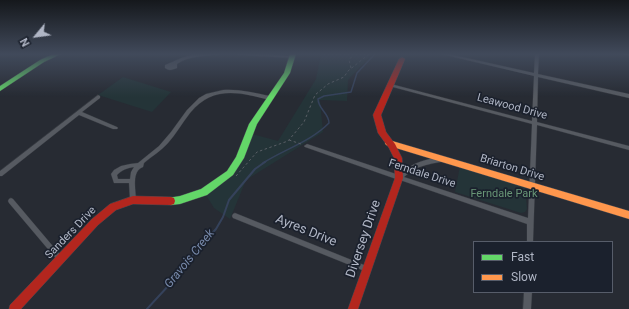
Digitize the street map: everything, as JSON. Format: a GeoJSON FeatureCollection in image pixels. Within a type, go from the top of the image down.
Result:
{"type":"FeatureCollection","features":[{"type":"Feature","properties":{"kind":"street"},"geometry":{"type":"LineString","coordinates":[[0,88],[30,68]]}},
{"type":"Feature","properties":{"kind":"street","name":"Sanders Drive"},"geometry":{"type":"LineString","coordinates":[[14,309],[102,215],[121,203],[133,200],[166,202],[180,200],[204,192],[225,177],[240,158],[253,124],[287,73],[288,68]]}},
{"type":"Feature","properties":{"kind":"street","name":"Diversey Drive"},"geometry":{"type":"LineString","coordinates":[[353,309],[399,178],[399,162],[378,125],[377,115],[398,68]]}},
{"type":"Feature","properties":{"kind":"street"},"geometry":{"type":"LineString","coordinates":[[506,68],[629,96]]}},
{"type":"Feature","properties":{"kind":"street"},"geometry":{"type":"LineString","coordinates":[[530,241],[536,68]]}},
{"type":"Feature","properties":{"kind":"street","name":"Leawood Drive"},"geometry":{"type":"LineString","coordinates":[[391,86],[629,148]]}},
{"type":"Feature","properties":{"kind":"street"},"geometry":{"type":"LineString","coordinates":[[133,200],[132,181],[134,173],[140,165],[168,139],[191,108],[202,98],[218,92],[231,91],[247,92],[270,98]]}},
{"type":"Feature","properties":{"kind":"street"},"geometry":{"type":"LineString","coordinates":[[0,174],[98,97]]}},
{"type":"Feature","properties":{"kind":"street"},"geometry":{"type":"LineString","coordinates":[[79,112],[115,128]]}},
{"type":"Feature","properties":{"kind":"street","name":"Briarton Drive"},"geometry":{"type":"LineString","coordinates":[[389,143],[629,215]]}},
{"type":"Feature","properties":{"kind":"street","name":"Ferndale Drive"},"geometry":{"type":"LineString","coordinates":[[306,146],[399,178],[420,183],[531,222]]}},
{"type":"Feature","properties":{"kind":"street"},"geometry":{"type":"LineString","coordinates":[[399,178],[410,167],[423,162],[443,159]]}},
{"type":"Feature","properties":{"kind":"street"},"geometry":{"type":"LineString","coordinates":[[132,181],[116,180],[114,174],[117,170],[125,166],[140,165]]}},
{"type":"Feature","properties":{"kind":"street"},"geometry":{"type":"LineString","coordinates":[[11,201],[60,259]]}},
{"type":"Feature","properties":{"kind":"street","name":"Ayres Drive"},"geometry":{"type":"LineString","coordinates":[[235,216],[367,269]]}},
{"type":"Feature","properties":{"kind":"street"},"geometry":{"type":"LineString","coordinates":[[527,309],[528,293]]}},
{"type":"Feature","properties":{"kind":"path"},"geometry":{"type":"LineString","coordinates":[[225,177],[236,176],[250,159],[260,150],[288,140],[304,122],[315,95],[328,84],[344,77],[351,68]]}},
{"type":"Feature","properties":{"kind":"path"},"geometry":{"type":"LineString","coordinates":[[288,140],[306,146]]}},
{"type":"Feature","properties":{"kind":"green space"},"geometry":{"type":"Polygon","coordinates":[[[318,68],[359,68],[348,80],[347,101],[320,100],[323,132],[246,180],[230,219],[214,208],[206,195],[223,183],[236,170],[249,145],[252,134],[278,141],[316,79],[318,68]]]}},
{"type":"Feature","properties":{"kind":"green space"},"geometry":{"type":"Polygon","coordinates":[[[123,77],[171,92],[152,112],[98,95],[123,77]]]}},
{"type":"Feature","properties":{"kind":"green space","name":"Ferndale Park"},"geometry":{"type":"Polygon","coordinates":[[[460,166],[525,187],[527,209],[525,212],[521,213],[455,192],[460,166]]]}},
{"type":"Feature","properties":{"kind":"waterway","name":"Gravois Creek"},"geometry":{"type":"LineString","coordinates":[[263,163],[322,130],[329,123],[329,120],[320,106],[318,99],[324,96],[351,92],[357,73],[361,68]]}},
{"type":"Feature","properties":{"kind":"waterway","name":"Gravois Creek"},"geometry":{"type":"LineString","coordinates":[[147,309],[181,272],[195,252],[216,229],[223,217],[229,200],[255,169],[265,162]]}},
{"type":"Feature","properties":{"kind":"traffic: fast"},"geometry":{"type":"LineString","coordinates":[[0,89],[31,68]]}},
{"type":"Feature","properties":{"kind":"traffic: fast"},"geometry":{"type":"LineString","coordinates":[[171,201],[180,200],[204,192],[230,173],[240,158],[253,124],[287,73],[288,68]]}},
{"type":"Feature","properties":{"kind":"traffic: slow"},"geometry":{"type":"LineString","coordinates":[[389,143],[629,215]]}},
{"type":"Feature","properties":{"kind":"traffic: jam"},"geometry":{"type":"LineString","coordinates":[[353,309],[399,178],[398,158],[392,146],[382,133],[377,115],[398,68]]}},
{"type":"Feature","properties":{"kind":"traffic: jam"},"geometry":{"type":"LineString","coordinates":[[14,309],[95,222],[113,207],[133,200],[171,201]]}}]}
